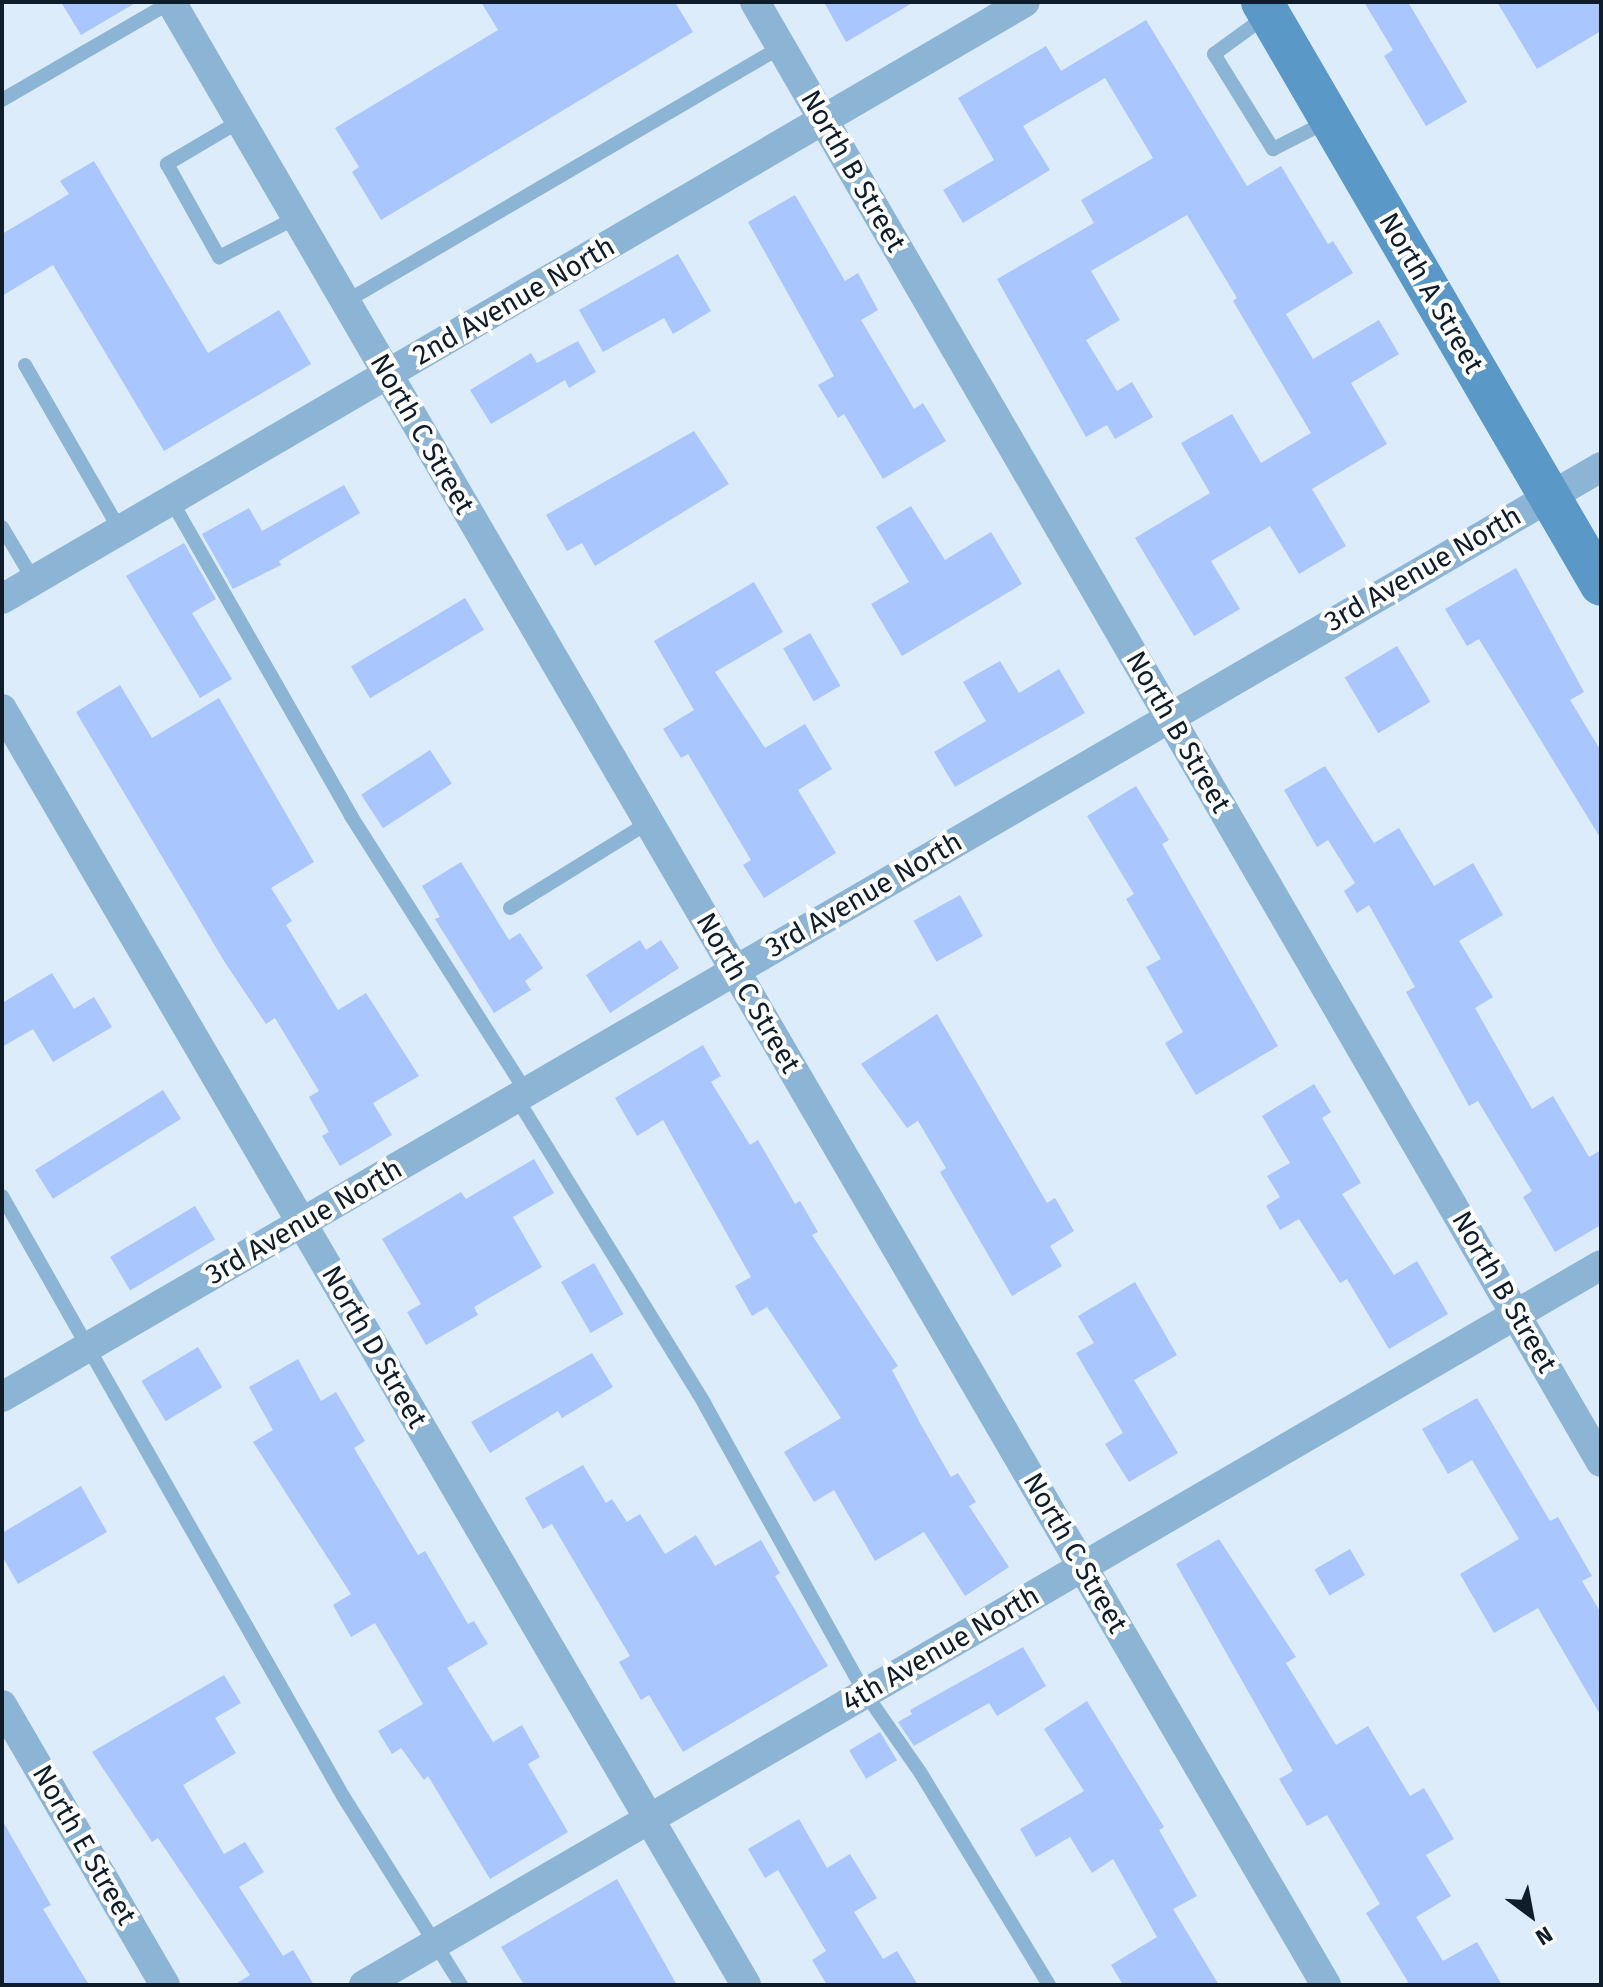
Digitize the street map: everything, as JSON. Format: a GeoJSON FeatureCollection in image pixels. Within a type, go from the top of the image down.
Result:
{"type":"FeatureCollection","features":[{"type":"Feature","properties":{"kind":"street","name":"North C Street"},"geometry":{"type":"LineString","coordinates":[[171,2],[1326,1985]]}},
{"type":"Feature","properties":{"kind":"street","name":"North B Street"},"geometry":{"type":"LineString","coordinates":[[755,2],[1601,1462]]}},
{"type":"Feature","properties":{"kind":"street","name":"2nd Avenue North"},"geometry":{"type":"LineString","coordinates":[[2,599],[1025,2]]}},
{"type":"Feature","properties":{"kind":"street","name":"North A Street"},"geometry":{"type":"LineString","coordinates":[[1265,8],[1601,585]]}},
{"type":"Feature","properties":{"kind":"street","name":"3rd Avenue North"},"geometry":{"type":"LineString","coordinates":[[2,1397],[1601,467]]}},
{"type":"Feature","properties":{"kind":"street","name":"North D Street"},"geometry":{"type":"LineString","coordinates":[[2,709],[746,1985]]}},
{"type":"Feature","properties":{"kind":"street","name":"4th Avenue North"},"geometry":{"type":"LineString","coordinates":[[364,1985],[1601,1265]]}},
{"type":"Feature","properties":{"kind":"street","name":"North E Street"},"geometry":{"type":"LineString","coordinates":[[2,1705],[165,1985]]}},
{"type":"Feature","properties":{"kind":"lane"},"geometry":{"type":"LineString","coordinates":[[2,100],[171,2]]}},
{"type":"Feature","properties":{"kind":"lane"},"geometry":{"type":"LineString","coordinates":[[1265,8],[1214,54],[1273,149],[1331,120]]}},
{"type":"Feature","properties":{"kind":"lane"},"geometry":{"type":"LineString","coordinates":[[345,302],[781,47]]}},
{"type":"Feature","properties":{"kind":"lane"},"geometry":{"type":"LineString","coordinates":[[240,121],[167,164],[219,257],[296,218]]}},
{"type":"Feature","properties":{"kind":"lane"},"geometry":{"type":"LineString","coordinates":[[25,365],[120,530]]}},
{"type":"Feature","properties":{"kind":"lane"},"geometry":{"type":"LineString","coordinates":[[171,500],[351,816],[704,1403],[865,1693],[920,1772],[1049,1985]]}},
{"type":"Feature","properties":{"kind":"lane"},"geometry":{"type":"LineString","coordinates":[[2,527],[34,581]]}},
{"type":"Feature","properties":{"kind":"lane"},"geometry":{"type":"LineString","coordinates":[[510,908],[649,822]]}},
{"type":"Feature","properties":{"kind":"lane"},"geometry":{"type":"LineString","coordinates":[[2,1196],[343,1796],[437,1942],[461,1985]]}},
{"type":"Feature","properties":{"kind":"building"},"geometry":{"type":"Polygon","coordinates":[[[61,2],[137,2],[81,35],[61,2]]]}},
{"type":"Feature","properties":{"kind":"building"},"geometry":{"type":"Polygon","coordinates":[[[481,2],[675,2],[693,32],[381,220],[352,172],[359,167],[335,128],[498,30],[481,2]]]}},
{"type":"Feature","properties":{"kind":"building"},"geometry":{"type":"Polygon","coordinates":[[[824,2],[914,2],[846,42],[824,2]]]}},
{"type":"Feature","properties":{"kind":"building"},"geometry":{"type":"Polygon","coordinates":[[[1364,2],[1408,2],[1467,102],[1426,126],[1384,56],[1393,50],[1364,2]]]}},
{"type":"Feature","properties":{"kind":"building"},"geometry":{"type":"Polygon","coordinates":[[[1497,2],[1601,2],[1601,31],[1537,69],[1497,2]]]}},
{"type":"Feature","properties":{"kind":"building"},"geometry":{"type":"Polygon","coordinates":[[[1146,20],[1247,186],[1281,166],[1328,244],[1333,241],[1353,273],[1286,314],[1313,359],[1379,320],[1399,354],[1351,383],[1387,444],[1312,489],[1346,546],[1299,574],[1270,526],[1211,561],[1240,609],[1194,636],[1135,538],[1210,493],[1181,443],[1232,414],[1261,463],[1311,433],[1233,301],[1237,298],[1187,215],[1091,271],[1120,320],[1086,340],[1117,391],[1132,382],[1153,417],[1115,439],[1107,425],[1086,437],[997,279],[1094,223],[1081,200],[1153,158],[1105,78],[1023,126],[1050,170],[963,223],[943,190],[994,160],[958,98],[1046,46],[1061,71],[1146,20]]]}},
{"type":"Feature","properties":{"kind":"building"},"geometry":{"type":"Polygon","coordinates":[[[94,161],[208,353],[279,310],[311,364],[164,451],[53,265],[2,296],[2,234],[69,194],[60,181],[94,161]]]}},
{"type":"Feature","properties":{"kind":"building"},"geometry":{"type":"Polygon","coordinates":[[[795,195],[845,281],[858,273],[878,310],[861,320],[914,409],[923,403],[946,441],[883,479],[844,414],[838,418],[818,385],[834,376],[748,222],[795,195]]]}},
{"type":"Feature","properties":{"kind":"building"},"geometry":{"type":"Polygon","coordinates":[[[678,254],[711,311],[673,334],[664,318],[603,352],[579,310],[678,254]]]}},
{"type":"Feature","properties":{"kind":"building"},"geometry":{"type":"Polygon","coordinates":[[[578,341],[596,372],[569,388],[565,380],[491,424],[470,390],[531,353],[537,363],[578,341]]]}},
{"type":"Feature","properties":{"kind":"building"},"geometry":{"type":"Polygon","coordinates":[[[694,431],[729,484],[595,566],[582,543],[567,551],[546,515],[694,431]]]}},
{"type":"Feature","properties":{"kind":"building"},"geometry":{"type":"Polygon","coordinates":[[[344,485],[360,513],[279,561],[281,565],[233,589],[202,534],[249,508],[262,531],[344,485]]]}},
{"type":"Feature","properties":{"kind":"building"},"geometry":{"type":"Polygon","coordinates":[[[911,506],[945,560],[991,532],[1022,584],[902,656],[871,604],[909,582],[876,527],[911,506]]]}},
{"type":"Feature","properties":{"kind":"building"},"geometry":{"type":"Polygon","coordinates":[[[184,543],[216,599],[192,613],[232,679],[200,698],[126,576],[184,543]]]}},
{"type":"Feature","properties":{"kind":"building"},"geometry":{"type":"Polygon","coordinates":[[[1516,568],[1584,692],[1570,700],[1601,751],[1601,839],[1479,639],[1467,646],[1445,609],[1516,568]]]}},
{"type":"Feature","properties":{"kind":"building"},"geometry":{"type":"Polygon","coordinates":[[[754,582],[783,632],[715,672],[765,748],[805,724],[832,769],[798,790],[836,853],[764,898],[743,865],[751,860],[688,754],[681,758],[663,729],[694,710],[654,641],[754,582]]]}},
{"type":"Feature","properties":{"kind":"building"},"geometry":{"type":"Polygon","coordinates":[[[465,598],[484,630],[370,698],[351,667],[465,598]]]}},
{"type":"Feature","properties":{"kind":"building"},"geometry":{"type":"Polygon","coordinates":[[[810,633],[840,686],[814,701],[783,648],[810,633]]]}},
{"type":"Feature","properties":{"kind":"building"},"geometry":{"type":"Polygon","coordinates":[[[1397,646],[1430,702],[1378,733],[1345,677],[1397,646]]]}},
{"type":"Feature","properties":{"kind":"building"},"geometry":{"type":"Polygon","coordinates":[[[1000,661],[1019,693],[1059,669],[1085,713],[955,787],[934,752],[986,721],[963,682],[1000,661]]]}},
{"type":"Feature","properties":{"kind":"building"},"geometry":{"type":"Polygon","coordinates":[[[120,685],[152,738],[219,698],[314,862],[271,888],[292,921],[286,925],[338,1010],[366,993],[419,1076],[373,1103],[392,1135],[340,1166],[322,1136],[329,1132],[309,1097],[319,1091],[275,1018],[266,1024],[224,961],[76,712],[120,685]]]}},
{"type":"Feature","properties":{"kind":"building"},"geometry":{"type":"Polygon","coordinates":[[[430,750],[452,784],[383,828],[361,795],[430,750]]]}},
{"type":"Feature","properties":{"kind":"building"},"geometry":{"type":"Polygon","coordinates":[[[1325,766],[1374,843],[1399,828],[1434,886],[1473,863],[1503,915],[1459,941],[1493,997],[1475,1008],[1532,1109],[1553,1096],[1589,1157],[1601,1150],[1601,1225],[1555,1252],[1523,1197],[1532,1191],[1478,1101],[1469,1106],[1406,992],[1415,987],[1369,905],[1357,913],[1344,891],[1355,883],[1328,840],[1317,847],[1284,790],[1325,766]]]}},
{"type":"Feature","properties":{"kind":"building"},"geometry":{"type":"Polygon","coordinates":[[[1136,786],[1169,840],[1162,844],[1278,1046],[1196,1095],[1165,1043],[1183,1032],[1146,967],[1161,959],[1126,899],[1134,894],[1087,816],[1136,786]]]}},
{"type":"Feature","properties":{"kind":"building"},"geometry":{"type":"Polygon","coordinates":[[[461,862],[509,940],[520,933],[543,968],[525,981],[531,990],[494,1013],[435,919],[440,917],[422,886],[461,862]]]}},
{"type":"Feature","properties":{"kind":"building"},"geometry":{"type":"Polygon","coordinates":[[[960,895],[983,936],[936,962],[914,921],[960,895]]]}},
{"type":"Feature","properties":{"kind":"building"},"geometry":{"type":"Polygon","coordinates":[[[640,940],[646,950],[661,940],[679,968],[610,1013],[586,975],[640,940]]]}},
{"type":"Feature","properties":{"kind":"building"},"geometry":{"type":"Polygon","coordinates":[[[52,973],[74,1009],[94,997],[112,1027],[53,1062],[33,1029],[2,1047],[2,1003],[52,973]]]}},
{"type":"Feature","properties":{"kind":"building"},"geometry":{"type":"Polygon","coordinates":[[[937,1014],[1047,1203],[1055,1198],[1074,1231],[1050,1246],[1062,1266],[1012,1296],[940,1172],[946,1168],[918,1121],[907,1128],[861,1064],[937,1014]]]}},
{"type":"Feature","properties":{"kind":"building"},"geometry":{"type":"Polygon","coordinates":[[[703,1045],[721,1076],[711,1082],[750,1145],[758,1140],[795,1204],[800,1201],[818,1232],[812,1235],[898,1366],[892,1370],[920,1423],[951,1477],[958,1473],[976,1502],[969,1506],[1009,1567],[965,1596],[924,1532],[875,1561],[834,1490],[814,1502],[784,1452],[841,1418],[767,1307],[752,1316],[735,1286],[751,1277],[663,1120],[637,1136],[615,1098],[703,1045]]]}},
{"type":"Feature","properties":{"kind":"building"},"geometry":{"type":"Polygon","coordinates":[[[1314,1084],[1331,1112],[1322,1118],[1361,1183],[1342,1194],[1394,1275],[1417,1261],[1448,1314],[1389,1349],[1347,1279],[1340,1283],[1299,1219],[1280,1230],[1266,1206],[1280,1197],[1267,1176],[1290,1163],[1262,1116],[1314,1084]]]}},
{"type":"Feature","properties":{"kind":"building"},"geometry":{"type":"Polygon","coordinates":[[[163,1090],[181,1119],[53,1199],[35,1170],[163,1090]]]}},
{"type":"Feature","properties":{"kind":"building"},"geometry":{"type":"Polygon","coordinates":[[[534,1159],[554,1193],[513,1217],[542,1267],[474,1307],[478,1315],[426,1345],[407,1312],[421,1304],[382,1239],[461,1192],[466,1199],[534,1159]]]}},
{"type":"Feature","properties":{"kind":"building"},"geometry":{"type":"Polygon","coordinates":[[[195,1206],[215,1239],[130,1290],[110,1257],[195,1206]]]}},
{"type":"Feature","properties":{"kind":"building"},"geometry":{"type":"Polygon","coordinates":[[[594,1263],[624,1314],[591,1333],[561,1282],[594,1263]]]}},
{"type":"Feature","properties":{"kind":"building"},"geometry":{"type":"Polygon","coordinates":[[[1135,1282],[1177,1355],[1134,1380],[1178,1453],[1129,1482],[1105,1444],[1123,1433],[1076,1353],[1094,1343],[1078,1316],[1135,1282]]]}},
{"type":"Feature","properties":{"kind":"building"},"geometry":{"type":"Polygon","coordinates":[[[198,1347],[222,1387],[166,1421],[141,1381],[198,1347]]]}},
{"type":"Feature","properties":{"kind":"building"},"geometry":{"type":"Polygon","coordinates":[[[592,1353],[613,1387],[562,1418],[558,1411],[490,1453],[471,1422],[592,1353]]]}},
{"type":"Feature","properties":{"kind":"building"},"geometry":{"type":"Polygon","coordinates":[[[298,1359],[321,1401],[336,1392],[365,1441],[354,1448],[418,1555],[425,1551],[468,1624],[474,1621],[488,1644],[447,1668],[493,1742],[522,1725],[540,1757],[528,1764],[568,1832],[490,1879],[428,1776],[424,1780],[401,1748],[392,1754],[378,1731],[423,1704],[375,1623],[351,1637],[333,1605],[351,1594],[253,1442],[273,1430],[249,1387],[298,1359]]]}},
{"type":"Feature","properties":{"kind":"building"},"geometry":{"type":"Polygon","coordinates":[[[1477,1398],[1550,1521],[1558,1517],[1592,1576],[1582,1581],[1601,1613],[1601,1716],[1538,1608],[1494,1633],[1460,1574],[1519,1539],[1472,1460],[1448,1474],[1422,1429],[1477,1398]]]}},
{"type":"Feature","properties":{"kind":"building"},"geometry":{"type":"Polygon","coordinates":[[[583,1465],[606,1503],[612,1499],[627,1522],[640,1514],[665,1554],[696,1535],[715,1566],[761,1540],[780,1573],[775,1576],[828,1666],[683,1752],[649,1695],[641,1700],[619,1662],[630,1656],[552,1524],[543,1529],[525,1498],[583,1465]]]}},
{"type":"Feature","properties":{"kind":"building"},"geometry":{"type":"Polygon","coordinates":[[[81,1486],[107,1532],[18,1584],[2,1556],[2,1533],[81,1486]]]}},
{"type":"Feature","properties":{"kind":"building"},"geometry":{"type":"Polygon","coordinates":[[[1219,1539],[1296,1657],[1286,1663],[1336,1745],[1368,1726],[1410,1796],[1424,1788],[1454,1839],[1426,1855],[1451,1896],[1416,1917],[1443,1961],[1477,1942],[1502,1985],[1402,1985],[1408,1982],[1366,1913],[1380,1904],[1327,1815],[1307,1826],[1279,1779],[1293,1771],[1176,1564],[1219,1539]]]}},
{"type":"Feature","properties":{"kind":"building"},"geometry":{"type":"Polygon","coordinates":[[[1350,1549],[1365,1575],[1329,1595],[1314,1570],[1350,1549]]]}},
{"type":"Feature","properties":{"kind":"building"},"geometry":{"type":"Polygon","coordinates":[[[1023,1647],[1046,1686],[997,1716],[989,1703],[914,1746],[898,1722],[912,1714],[910,1710],[1023,1647]]]}},
{"type":"Feature","properties":{"kind":"building"},"geometry":{"type":"Polygon","coordinates":[[[224,1675],[241,1703],[215,1718],[236,1753],[183,1785],[224,1854],[245,1842],[264,1872],[239,1887],[283,1956],[293,1950],[314,1985],[234,1985],[250,1975],[158,1838],[152,1842],[92,1752],[224,1675]]]}},
{"type":"Feature","properties":{"kind":"building"},"geometry":{"type":"Polygon","coordinates":[[[1087,1701],[1164,1827],[1159,1830],[1197,1896],[1173,1909],[1219,1985],[1123,1985],[1111,1965],[1157,1937],[1113,1859],[1092,1873],[1070,1837],[1036,1857],[1020,1829],[1084,1791],[1044,1729],[1087,1701]]]}},
{"type":"Feature","properties":{"kind":"building"},"geometry":{"type":"Polygon","coordinates":[[[880,1732],[897,1760],[866,1779],[849,1751],[880,1732]]]}},
{"type":"Feature","properties":{"kind":"building"},"geometry":{"type":"Polygon","coordinates":[[[799,1819],[827,1868],[850,1854],[877,1898],[854,1912],[883,1959],[897,1951],[918,1985],[827,1985],[812,1960],[826,1951],[778,1870],[765,1878],[748,1849],[799,1819]]]}},
{"type":"Feature","properties":{"kind":"building"},"geometry":{"type":"Polygon","coordinates":[[[2,1820],[51,1905],[43,1909],[89,1985],[2,1985],[2,1820]]]}},
{"type":"Feature","properties":{"kind":"building"},"geometry":{"type":"Polygon","coordinates":[[[617,1879],[677,1985],[524,1985],[501,1947],[617,1879]]]}}]}
